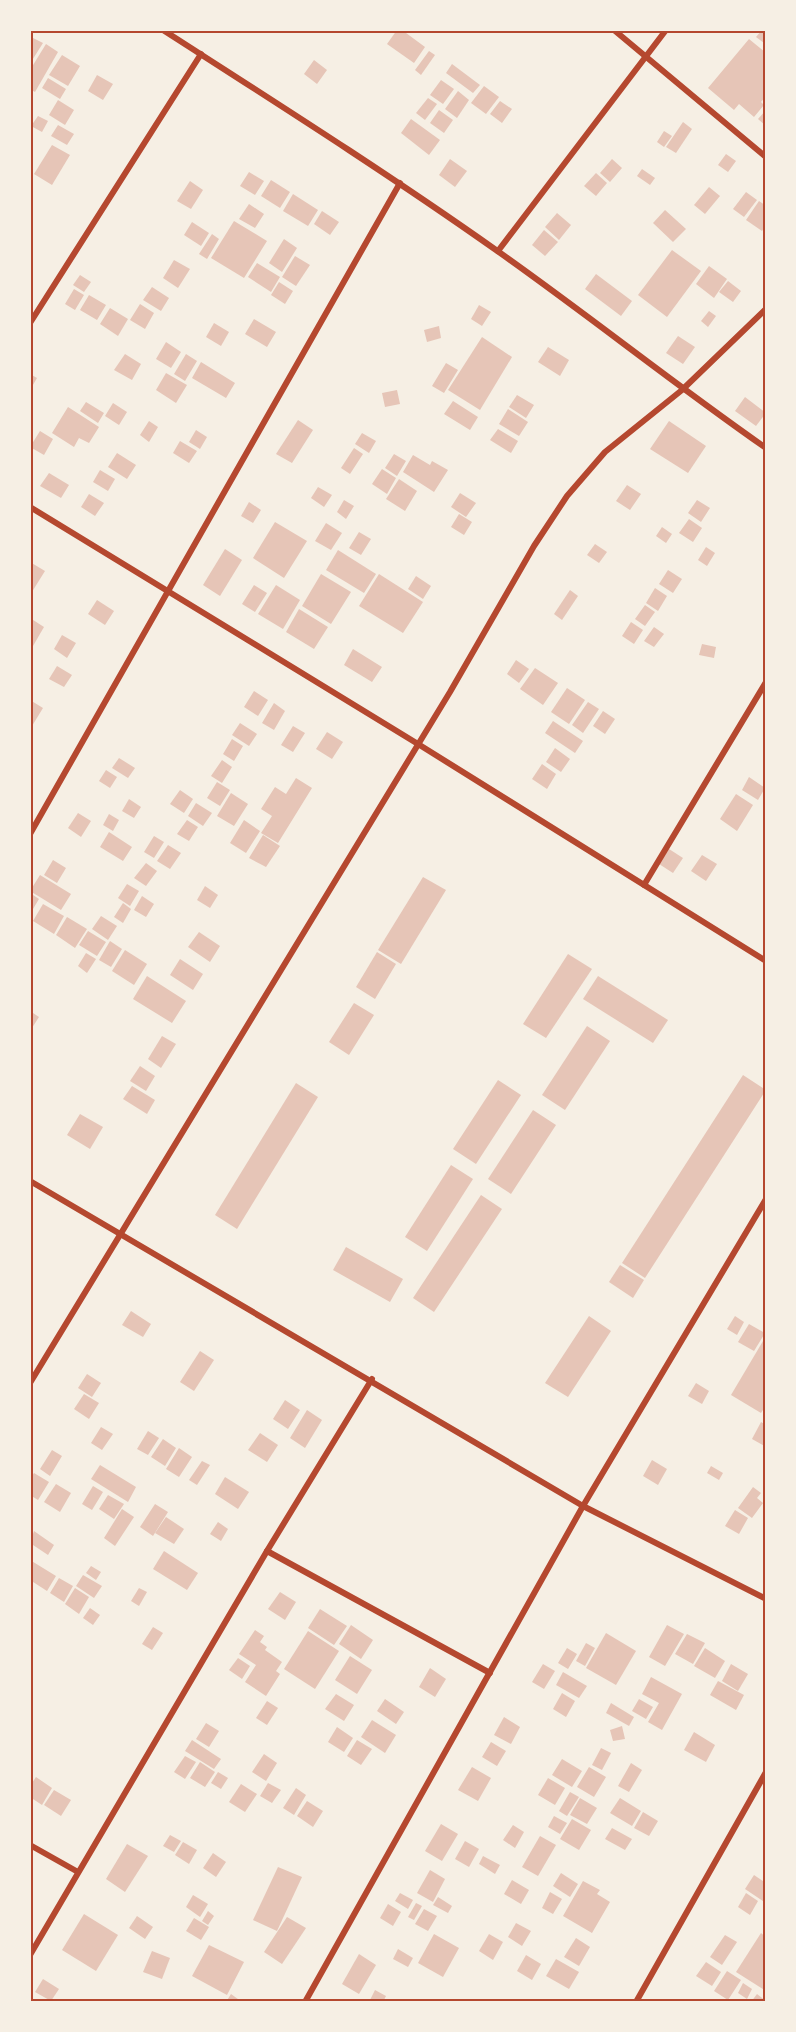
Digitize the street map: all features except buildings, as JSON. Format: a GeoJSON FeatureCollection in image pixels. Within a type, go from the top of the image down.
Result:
{"type":"FeatureCollection","features":[{"type":"Feature","properties":{"kind":"street"},"geometry":{"type":"LineString","coordinates":[[163,30],[400,183],[498,251],[682,390],[766,448]]}},
{"type":"Feature","properties":{"kind":"street"},"geometry":{"type":"LineString","coordinates":[[614,30],[647,55],[766,157]]}},
{"type":"Feature","properties":{"kind":"street"},"geometry":{"type":"LineString","coordinates":[[498,251],[666,30]]}},
{"type":"Feature","properties":{"kind":"street"},"geometry":{"type":"LineString","coordinates":[[30,323],[201,54]]}},
{"type":"Feature","properties":{"kind":"street"},"geometry":{"type":"LineString","coordinates":[[30,834],[400,183]]}},
{"type":"Feature","properties":{"kind":"street"},"geometry":{"type":"LineString","coordinates":[[30,1383],[418,744],[534,546],[567,496],[605,452],[682,390],[766,309]]}},
{"type":"Feature","properties":{"kind":"street"},"geometry":{"type":"LineString","coordinates":[[30,507],[418,744],[766,961]]}},
{"type":"Feature","properties":{"kind":"street"},"geometry":{"type":"LineString","coordinates":[[644,885],[766,682]]}},
{"type":"Feature","properties":{"kind":"street"},"geometry":{"type":"LineString","coordinates":[[30,1181],[372,1379],[584,1506],[766,1599]]}},
{"type":"Feature","properties":{"kind":"street"},"geometry":{"type":"LineString","coordinates":[[305,2002],[584,1506],[766,1199]]}},
{"type":"Feature","properties":{"kind":"street"},"geometry":{"type":"LineString","coordinates":[[30,1954],[267,1551],[372,1379]]}},
{"type":"Feature","properties":{"kind":"street"},"geometry":{"type":"LineString","coordinates":[[267,1551],[490,1673]]}},
{"type":"Feature","properties":{"kind":"street"},"geometry":{"type":"LineString","coordinates":[[636,2002],[766,1772]]}},
{"type":"Feature","properties":{"kind":"street"},"geometry":{"type":"LineString","coordinates":[[30,1845],[78,1872]]}}]}
